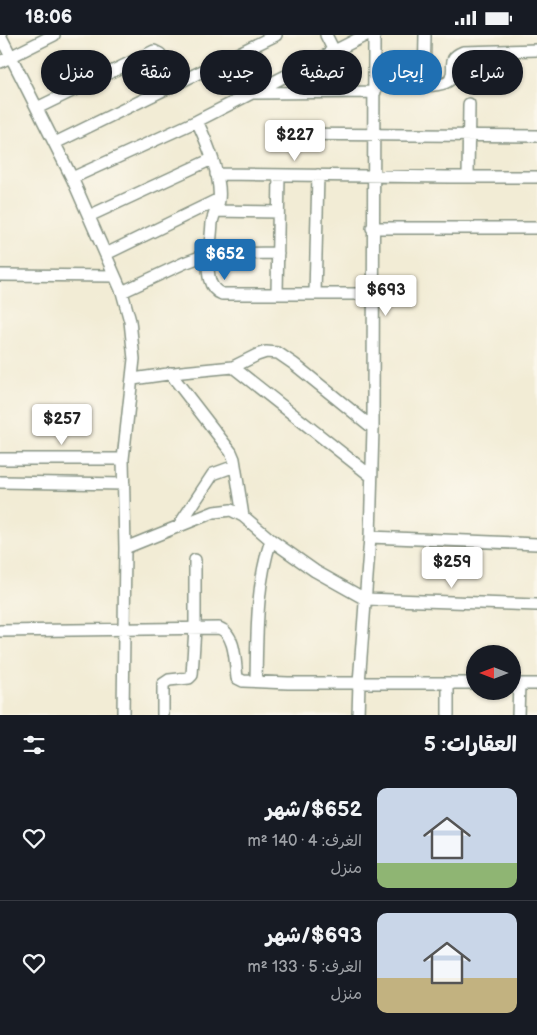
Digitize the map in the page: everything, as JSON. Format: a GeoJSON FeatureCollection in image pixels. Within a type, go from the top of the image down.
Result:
{"type":"FeatureCollection","features":[{"type":"Feature","properties":{"kind":"street"},"geometry":{"type":"LineString","coordinates":[[0,35],[72,178],[122,292],[130,321],[133,342],[133,379],[125,430],[123,459],[125,548],[123,715]]}},
{"type":"Feature","properties":{"kind":"street"},"geometry":{"type":"LineString","coordinates":[[0,62],[54,35]]}},
{"type":"Feature","properties":{"kind":"street"},"geometry":{"type":"LineString","coordinates":[[190,77],[276,35]]}},
{"type":"Feature","properties":{"kind":"street"},"geometry":{"type":"LineString","coordinates":[[326,35],[334,50]]}},
{"type":"Feature","properties":{"kind":"street"},"geometry":{"type":"LineString","coordinates":[[336,50],[366,35]]}},
{"type":"Feature","properties":{"kind":"street"},"geometry":{"type":"LineString","coordinates":[[374,35],[374,50]]}},
{"type":"Feature","properties":{"kind":"street"},"geometry":{"type":"LineString","coordinates":[[425,35],[425,50]]}},
{"type":"Feature","properties":{"kind":"street"},"geometry":{"type":"LineString","coordinates":[[442,84],[449,82],[452,77],[452,61],[456,55],[463,52],[537,50]]}},
{"type":"Feature","properties":{"kind":"street"},"geometry":{"type":"LineString","coordinates":[[37,108],[122,67]]}},
{"type":"Feature","properties":{"kind":"street"},"geometry":{"type":"LineString","coordinates":[[272,92],[372,88]]}},
{"type":"Feature","properties":{"kind":"street"},"geometry":{"type":"LineString","coordinates":[[55,143],[153,95]]}},
{"type":"Feature","properties":{"kind":"street"},"geometry":{"type":"LineString","coordinates":[[72,178],[197,121],[248,95]]}},
{"type":"Feature","properties":{"kind":"street"},"geometry":{"type":"LineString","coordinates":[[358,715],[370,537],[373,428],[372,228],[375,95]]}},
{"type":"Feature","properties":{"kind":"street"},"geometry":{"type":"LineString","coordinates":[[468,177],[469,104]]}},
{"type":"Feature","properties":{"kind":"street"},"geometry":{"type":"LineString","coordinates":[[197,121],[208,143],[220,189],[220,199],[208,254],[209,278],[211,284],[219,293],[372,294]]}},
{"type":"Feature","properties":{"kind":"street"},"geometry":{"type":"LineString","coordinates":[[275,134],[537,136]]}},
{"type":"Feature","properties":{"kind":"street"},"geometry":{"type":"LineString","coordinates":[[89,216],[212,159]]}},
{"type":"Feature","properties":{"kind":"street"},"geometry":{"type":"LineString","coordinates":[[216,174],[537,177]]}},
{"type":"Feature","properties":{"kind":"street"},"geometry":{"type":"LineString","coordinates":[[277,294],[279,175]]}},
{"type":"Feature","properties":{"kind":"street"},"geometry":{"type":"LineString","coordinates":[[315,294],[318,175]]}},
{"type":"Feature","properties":{"kind":"street"},"geometry":{"type":"LineString","coordinates":[[106,254],[220,199]]}},
{"type":"Feature","properties":{"kind":"street"},"geometry":{"type":"LineString","coordinates":[[216,211],[278,212]]}},
{"type":"Feature","properties":{"kind":"street"},"geometry":{"type":"LineString","coordinates":[[372,228],[537,228]]}},
{"type":"Feature","properties":{"kind":"street"},"geometry":{"type":"LineString","coordinates":[[122,292],[208,254],[278,253]]}},
{"type":"Feature","properties":{"kind":"street"},"geometry":{"type":"LineString","coordinates":[[0,275],[115,276]]}},
{"type":"Feature","properties":{"kind":"street"},"geometry":{"type":"LineString","coordinates":[[133,379],[170,373],[233,367],[266,352],[278,353],[373,428]]}},
{"type":"Feature","properties":{"kind":"street"},"geometry":{"type":"LineString","coordinates":[[233,367],[371,476]]}},
{"type":"Feature","properties":{"kind":"street"},"geometry":{"type":"LineString","coordinates":[[170,373],[231,452],[243,516]]}},
{"type":"Feature","properties":{"kind":"street"},"geometry":{"type":"LineString","coordinates":[[0,459],[123,459]]}},
{"type":"Feature","properties":{"kind":"street"},"geometry":{"type":"LineString","coordinates":[[178,527],[209,478],[219,471],[235,466]]}},
{"type":"Feature","properties":{"kind":"street"},"geometry":{"type":"LineString","coordinates":[[0,482],[124,483]]}},
{"type":"Feature","properties":{"kind":"street"},"geometry":{"type":"LineString","coordinates":[[125,548],[214,512],[231,511],[243,516],[271,540],[315,571],[365,599],[537,605]]}},
{"type":"Feature","properties":{"kind":"street"},"geometry":{"type":"LineString","coordinates":[[370,537],[537,544]]}},
{"type":"Feature","properties":{"kind":"street"},"geometry":{"type":"LineString","coordinates":[[256,681],[261,584],[271,540]]}},
{"type":"Feature","properties":{"kind":"street"},"geometry":{"type":"LineString","coordinates":[[163,715],[163,684],[169,680],[189,678],[192,675],[195,628],[195,560]]}},
{"type":"Feature","properties":{"kind":"street"},"geometry":{"type":"LineString","coordinates":[[0,631],[219,627],[224,630],[235,653],[237,678],[243,681],[466,683]]}},
{"type":"Feature","properties":{"kind":"street"},"geometry":{"type":"LineString","coordinates":[[448,683],[448,715]]}},
{"type":"Feature","properties":{"kind":"street"},"geometry":{"type":"LineString","coordinates":[[521,684],[537,684]]}},
{"type":"Feature","properties":{"kind":"street"},"geometry":{"type":"LineString","coordinates":[[517,700],[518,715]]}}]}
